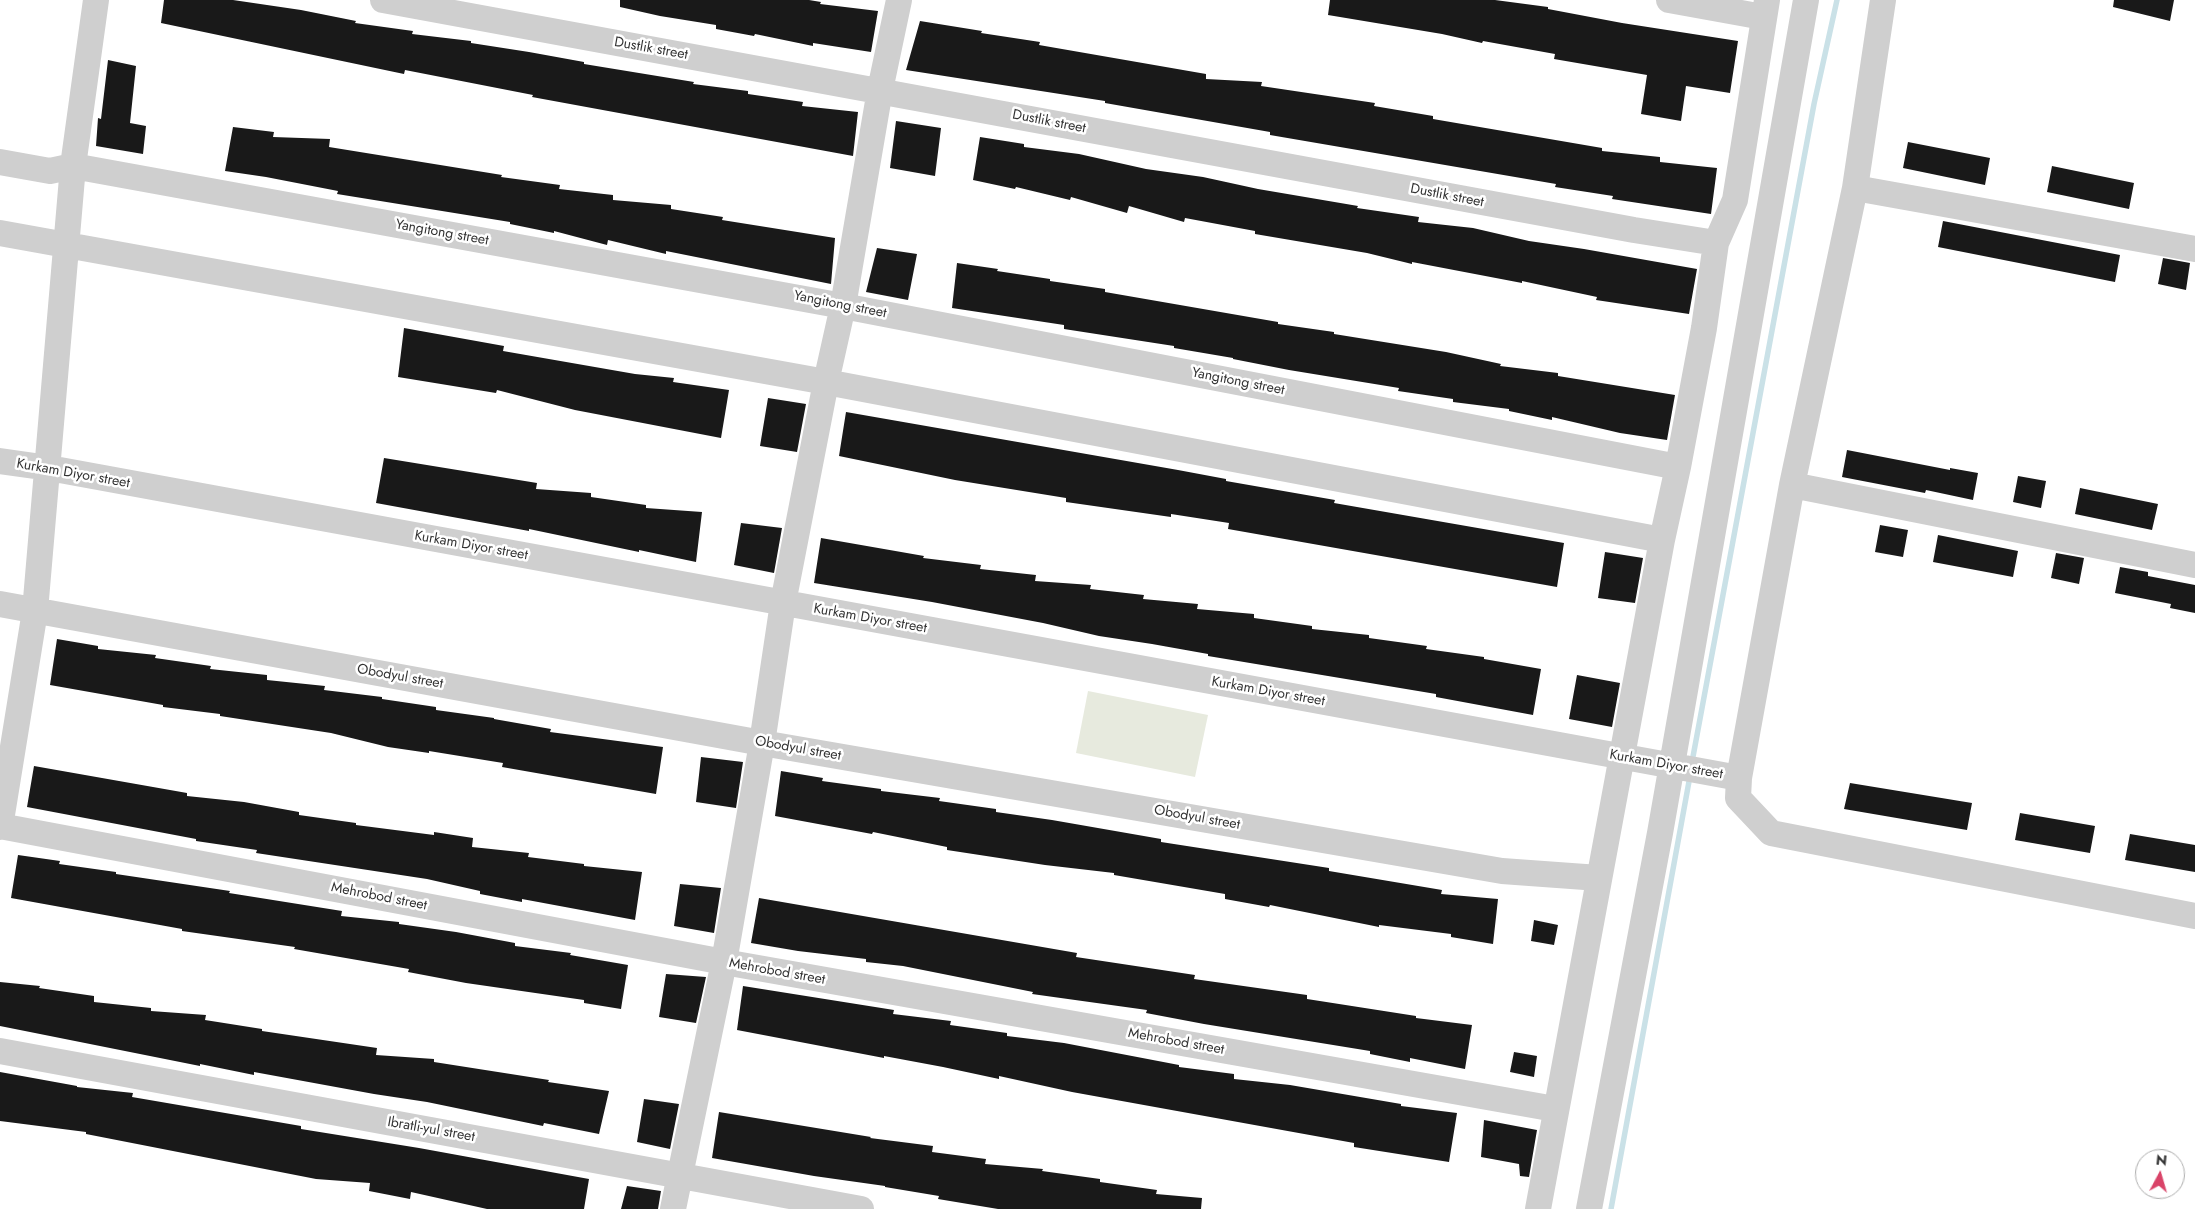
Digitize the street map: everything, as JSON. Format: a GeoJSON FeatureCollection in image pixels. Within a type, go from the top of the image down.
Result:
{"type":"FeatureCollection","features":[{"type":"Feature","properties":{"kind":"street"},"geometry":{"type":"LineString","coordinates":[[0,826],[35,611],[74,166],[96,0]]}},
{"type":"Feature","properties":{"kind":"street","name":"Dustlik street"},"geometry":{"type":"LineString","coordinates":[[383,0],[880,90],[1624,229],[1716,242]]}},
{"type":"Feature","properties":{"kind":"street"},"geometry":{"type":"LineString","coordinates":[[674,1209],[724,962],[762,743],[783,603],[826,382],[843,306],[880,90],[899,0]]}},
{"type":"Feature","properties":{"kind":"street"},"geometry":{"type":"LineString","coordinates":[[1538,1209],[1555,1109],[1662,540],[1678,467],[1704,328],[1716,242],[1735,200],[1765,9],[1669,0]]}},
{"type":"Feature","properties":{"kind":"street"},"geometry":{"type":"LineString","coordinates":[[1589,1209],[1672,766],[1806,0]]}},
{"type":"Feature","properties":{"kind":"street"},"geometry":{"type":"LineString","coordinates":[[1883,0],[1855,188],[1792,485],[1739,778],[1738,798],[1771,833],[2195,916]]}},
{"type":"Feature","properties":{"kind":"street","name":"Yangitong street"},"geometry":{"type":"LineString","coordinates":[[0,162],[50,171],[74,166],[843,306],[1678,467]]}},
{"type":"Feature","properties":{"kind":"street"},"geometry":{"type":"LineString","coordinates":[[1855,188],[2195,249]]}},
{"type":"Feature","properties":{"kind":"street"},"geometry":{"type":"LineString","coordinates":[[0,233],[826,382],[1662,540]]}},
{"type":"Feature","properties":{"kind":"street","name":"Kurkam Diyor street"},"geometry":{"type":"LineString","coordinates":[[0,461],[49,468],[1739,778]]}},
{"type":"Feature","properties":{"kind":"street"},"geometry":{"type":"LineString","coordinates":[[1792,485],[2195,565]]}},
{"type":"Feature","properties":{"kind":"street","name":"Obodyul street"},"geometry":{"type":"LineString","coordinates":[[0,604],[762,743],[1502,871],[1599,878]]}},
{"type":"Feature","properties":{"kind":"street","name":"Mehrobod street"},"geometry":{"type":"LineString","coordinates":[[0,826],[724,962],[1555,1109]]}},
{"type":"Feature","properties":{"kind":"street","name":"Ibratli-yul street"},"geometry":{"type":"LineString","coordinates":[[0,1051],[861,1209]]}},
{"type":"Feature","properties":{"kind":"shaded area"},"geometry":{"type":"Polygon","coordinates":[[[1088,691],[1208,715],[1195,777],[1076,753],[1088,691]]]}},
{"type":"Feature","properties":{"kind":"building"},"geometry":{"type":"Polygon","coordinates":[[[164,0],[233,0],[301,10],[356,21],[355,23],[413,31],[412,34],[471,41],[471,43],[584,62],[584,64],[694,82],[693,84],[748,91],[748,94],[803,102],[802,106],[858,112],[853,156],[532,97],[533,95],[405,70],[404,74],[161,23],[164,0]]]}},
{"type":"Feature","properties":{"kind":"building"},"geometry":{"type":"Polygon","coordinates":[[[620,0],[809,0],[821,2],[820,4],[878,11],[871,52],[813,43],[813,46],[755,34],[754,36],[716,29],[716,25],[620,7],[620,0]]]}},
{"type":"Feature","properties":{"kind":"building"},"geometry":{"type":"Polygon","coordinates":[[[1330,0],[1495,0],[1548,7],[1548,9],[1622,23],[1738,41],[1730,93],[1686,86],[1681,121],[1641,114],[1647,75],[1554,59],[1555,54],[1483,41],[1482,43],[1442,34],[1328,15],[1330,0]]]}},
{"type":"Feature","properties":{"kind":"building"},"geometry":{"type":"Polygon","coordinates":[[[2114,0],[2174,0],[2170,21],[2113,7],[2114,0]]]}},
{"type":"Feature","properties":{"kind":"building"},"geometry":{"type":"Polygon","coordinates":[[[920,21],[1040,42],[1039,45],[1206,74],[1206,79],[1262,82],[1261,86],[1375,103],[1374,106],[1433,116],[1433,119],[1602,148],[1602,151],[1660,157],[1660,162],[1717,168],[1711,214],[1612,199],[1613,196],[1555,187],[1556,184],[1270,135],[1270,132],[1105,103],[1105,101],[906,70],[920,21]]]}},
{"type":"Feature","properties":{"kind":"building"},"geometry":{"type":"Polygon","coordinates":[[[108,60],[136,66],[130,123],[146,126],[143,154],[96,146],[98,118],[101,119],[108,60]]]}},
{"type":"Feature","properties":{"kind":"building"},"geometry":{"type":"Polygon","coordinates":[[[896,121],[941,128],[935,176],[890,168],[896,121]]]}},
{"type":"Feature","properties":{"kind":"building"},"geometry":{"type":"Polygon","coordinates":[[[233,127],[274,132],[273,137],[330,139],[329,147],[502,175],[501,177],[560,185],[559,189],[613,195],[613,200],[671,205],[671,209],[723,217],[722,220],[835,238],[831,284],[666,251],[666,254],[608,240],[607,245],[554,231],[554,233],[510,224],[510,222],[337,194],[338,191],[225,171],[233,127]]]}},
{"type":"Feature","properties":{"kind":"building"},"geometry":{"type":"Polygon","coordinates":[[[980,137],[1024,144],[1024,147],[1079,154],[1146,169],[1203,177],[1258,189],[1358,206],[1357,208],[1419,217],[1418,222],[1473,228],[1529,241],[1697,269],[1689,314],[1596,300],[1597,297],[1522,281],[1522,283],[1412,262],[1412,264],[1367,253],[1255,234],[1255,231],[1185,218],[1184,222],[1129,206],[1127,213],[1071,197],[1070,200],[1016,187],[1015,189],[973,180],[980,137]]]}},
{"type":"Feature","properties":{"kind":"building"},"geometry":{"type":"Polygon","coordinates":[[[1908,142],[1990,158],[1985,185],[1903,168],[1908,142]]]}},
{"type":"Feature","properties":{"kind":"building"},"geometry":{"type":"Polygon","coordinates":[[[2052,166],[2134,183],[2129,209],[2047,192],[2052,166]]]}},
{"type":"Feature","properties":{"kind":"building"},"geometry":{"type":"Polygon","coordinates":[[[1943,221],[2120,255],[2115,282],[1938,247],[1943,221]]]}},
{"type":"Feature","properties":{"kind":"building"},"geometry":{"type":"Polygon","coordinates":[[[877,248],[917,254],[908,300],[866,292],[877,248]]]}},
{"type":"Feature","properties":{"kind":"building"},"geometry":{"type":"Polygon","coordinates":[[[2163,258],[2190,263],[2186,290],[2158,284],[2163,258]]]}},
{"type":"Feature","properties":{"kind":"building"},"geometry":{"type":"Polygon","coordinates":[[[957,263],[1050,279],[1050,281],[1105,289],[1105,292],[1278,322],[1278,324],[1446,352],[1501,364],[1500,366],[1558,373],[1558,376],[1675,395],[1667,440],[1620,433],[1552,417],[1552,420],[1509,411],[1509,409],[1453,402],[1453,399],[1398,391],[1399,388],[1289,370],[1174,348],[1174,346],[1064,329],[1064,325],[952,308],[957,263]]]}},
{"type":"Feature","properties":{"kind":"building"},"geometry":{"type":"Polygon","coordinates":[[[404,328],[504,346],[503,351],[635,374],[674,378],[673,382],[729,390],[721,438],[575,410],[497,390],[496,393],[398,377],[404,328]]]}},
{"type":"Feature","properties":{"kind":"building"},"geometry":{"type":"Polygon","coordinates":[[[768,398],[806,404],[797,452],[760,446],[768,398]]]}},
{"type":"Feature","properties":{"kind":"building"},"geometry":{"type":"Polygon","coordinates":[[[846,412],[1178,470],[1226,479],[1226,481],[1335,500],[1334,503],[1564,543],[1557,587],[1228,529],[1229,523],[1171,514],[1171,517],[1066,502],[1066,498],[955,480],[839,456],[846,412]]]}},
{"type":"Feature","properties":{"kind":"building"},"geometry":{"type":"Polygon","coordinates":[[[1847,450],[1950,470],[1950,468],[1978,473],[1973,500],[1926,490],[1925,493],[1842,477],[1847,450]]]}},
{"type":"Feature","properties":{"kind":"building"},"geometry":{"type":"Polygon","coordinates":[[[384,458],[537,483],[536,489],[591,493],[591,497],[646,505],[646,508],[702,512],[696,562],[529,529],[529,531],[376,503],[384,458]]]}},
{"type":"Feature","properties":{"kind":"building"},"geometry":{"type":"Polygon","coordinates":[[[2018,476],[2046,481],[2041,508],[2013,502],[2018,476]]]}},
{"type":"Feature","properties":{"kind":"building"},"geometry":{"type":"Polygon","coordinates":[[[2080,488],[2158,504],[2152,530],[2075,514],[2080,488]]]}},
{"type":"Feature","properties":{"kind":"building"},"geometry":{"type":"Polygon","coordinates":[[[741,523],[782,528],[774,573],[734,565],[741,523]]]}},
{"type":"Feature","properties":{"kind":"building"},"geometry":{"type":"Polygon","coordinates":[[[1880,525],[1908,530],[1903,557],[1875,552],[1880,525]]]}},
{"type":"Feature","properties":{"kind":"building"},"geometry":{"type":"Polygon","coordinates":[[[1938,535],[2018,551],[2013,577],[1933,562],[1938,535]]]}},
{"type":"Feature","properties":{"kind":"building"},"geometry":{"type":"Polygon","coordinates":[[[821,538],[924,556],[923,558],[981,565],[980,569],[1036,575],[1035,581],[1091,585],[1090,589],[1144,595],[1143,599],[1198,604],[1197,609],[1254,614],[1254,618],[1312,626],[1312,629],[1369,635],[1369,638],[1427,646],[1426,649],[1484,657],[1484,659],[1541,669],[1533,715],[1436,697],[1436,694],[1208,656],[1208,654],[1099,636],[1043,623],[932,602],[814,583],[821,538]]]}},
{"type":"Feature","properties":{"kind":"building"},"geometry":{"type":"Polygon","coordinates":[[[1605,552],[1643,558],[1635,603],[1598,598],[1605,552]]]}},
{"type":"Feature","properties":{"kind":"building"},"geometry":{"type":"Polygon","coordinates":[[[2056,553],[2084,558],[2079,584],[2051,578],[2056,553]]]}},
{"type":"Feature","properties":{"kind":"building"},"geometry":{"type":"Polygon","coordinates":[[[2120,567],[2148,572],[2148,576],[2195,585],[2195,613],[2170,608],[2171,604],[2115,593],[2120,567]]]}},
{"type":"Feature","properties":{"kind":"building"},"geometry":{"type":"Polygon","coordinates":[[[57,639],[98,646],[98,649],[156,655],[155,658],[211,666],[210,669],[267,675],[267,680],[325,686],[324,690],[382,697],[382,699],[436,707],[436,710],[494,718],[551,729],[550,732],[663,747],[656,794],[502,767],[503,763],[429,751],[429,753],[388,747],[331,733],[220,716],[220,714],[163,707],[163,705],[50,685],[57,639]]]}},
{"type":"Feature","properties":{"kind":"building"},"geometry":{"type":"Polygon","coordinates":[[[1577,675],[1620,683],[1612,727],[1569,719],[1577,675]]]}},
{"type":"Feature","properties":{"kind":"building"},"geometry":{"type":"Polygon","coordinates":[[[701,757],[743,762],[736,808],[696,802],[701,757]]]}},
{"type":"Feature","properties":{"kind":"building"},"geometry":{"type":"Polygon","coordinates":[[[34,766],[187,793],[187,796],[244,802],[299,812],[299,815],[356,823],[356,825],[434,835],[434,832],[473,838],[472,847],[529,853],[528,857],[584,864],[584,866],[642,872],[635,920],[522,899],[522,902],[480,894],[480,891],[427,879],[256,853],[257,850],[196,841],[196,839],[27,807],[34,766]]]}},
{"type":"Feature","properties":{"kind":"building"},"geometry":{"type":"Polygon","coordinates":[[[781,771],[823,778],[822,781],[940,798],[939,801],[996,809],[996,812],[1161,839],[1161,842],[1329,868],[1329,871],[1442,890],[1441,894],[1498,899],[1493,944],[1451,937],[1451,934],[1379,925],[1379,927],[1270,905],[1269,907],[1225,899],[1225,894],[1114,875],[1114,873],[947,850],[947,847],[873,832],[872,834],[775,816],[781,771]]]}},
{"type":"Feature","properties":{"kind":"building"},"geometry":{"type":"Polygon","coordinates":[[[1850,783],[1972,803],[1967,830],[1844,809],[1850,783]]]}},
{"type":"Feature","properties":{"kind":"building"},"geometry":{"type":"Polygon","coordinates":[[[2020,813],[2095,826],[2090,853],[2015,840],[2020,813]]]}},
{"type":"Feature","properties":{"kind":"building"},"geometry":{"type":"Polygon","coordinates":[[[2130,834],[2195,845],[2195,872],[2125,860],[2130,834]]]}},
{"type":"Feature","properties":{"kind":"building"},"geometry":{"type":"Polygon","coordinates":[[[18,855],[60,861],[59,864],[116,872],[116,874],[230,891],[229,893],[342,911],[341,916],[399,922],[399,924],[515,943],[515,946],[571,953],[570,955],[628,965],[621,1009],[584,1003],[584,1000],[466,983],[408,972],[409,969],[294,949],[295,947],[182,931],[182,929],[11,898],[18,855]]]}},
{"type":"Feature","properties":{"kind":"building"},"geometry":{"type":"Polygon","coordinates":[[[680,884],[721,888],[714,933],[674,926],[680,884]]]}},
{"type":"Feature","properties":{"kind":"building"},"geometry":{"type":"Polygon","coordinates":[[[759,898],[1077,953],[1076,957],[1195,975],[1194,979],[1307,995],[1307,999],[1416,1016],[1416,1018],[1472,1025],[1465,1069],[1410,1058],[1410,1062],[1370,1054],[1370,1051],[1204,1024],[1146,1013],[1147,1010],[1032,994],[1033,992],[903,966],[866,962],[866,959],[751,943],[759,898]]]}},
{"type":"Feature","properties":{"kind":"building"},"geometry":{"type":"Polygon","coordinates":[[[1534,920],[1558,925],[1554,945],[1531,941],[1534,920]]]}},
{"type":"Feature","properties":{"kind":"building"},"geometry":{"type":"Polygon","coordinates":[[[666,974],[706,977],[696,1023],[659,1017],[666,974]]]}},
{"type":"Feature","properties":{"kind":"building"},"geometry":{"type":"Polygon","coordinates":[[[0,982],[40,986],[39,988],[94,996],[94,1002],[151,1008],[151,1011],[206,1015],[205,1020],[262,1029],[262,1031],[377,1048],[376,1055],[434,1059],[434,1062],[609,1091],[599,1134],[544,1123],[543,1126],[427,1102],[254,1072],[254,1075],[200,1064],[200,1066],[0,1026],[0,982]]]}},
{"type":"Feature","properties":{"kind":"building"},"geometry":{"type":"Polygon","coordinates":[[[743,986],[894,1010],[893,1014],[951,1021],[950,1025],[1007,1033],[1007,1036],[1064,1043],[1179,1065],[1179,1067],[1234,1074],[1234,1079],[1290,1085],[1401,1104],[1401,1106],[1457,1113],[1449,1162],[1354,1147],[1354,1143],[1072,1092],[999,1076],[999,1079],[943,1067],[884,1056],[884,1058],[737,1030],[743,986]]]}},
{"type":"Feature","properties":{"kind":"building"},"geometry":{"type":"Polygon","coordinates":[[[1514,1052],[1537,1056],[1534,1077],[1510,1072],[1514,1052]]]}},
{"type":"Feature","properties":{"kind":"building"},"geometry":{"type":"Polygon","coordinates":[[[0,1072],[77,1087],[133,1093],[132,1097],[301,1126],[301,1129],[589,1179],[584,1209],[487,1209],[411,1192],[410,1199],[369,1191],[370,1183],[316,1179],[86,1134],[86,1132],[0,1121],[0,1072]]]}},
{"type":"Feature","properties":{"kind":"building"},"geometry":{"type":"Polygon","coordinates":[[[644,1099],[679,1104],[670,1149],[637,1142],[644,1099]]]}},
{"type":"Feature","properties":{"kind":"building"},"geometry":{"type":"Polygon","coordinates":[[[719,1112],[870,1138],[933,1146],[932,1152],[986,1159],[985,1164],[1043,1169],[1042,1171],[1100,1179],[1100,1182],[1157,1190],[1156,1194],[1202,1198],[1201,1209],[998,1209],[938,1199],[939,1196],[885,1186],[712,1158],[719,1112]]]}},
{"type":"Feature","properties":{"kind":"building"},"geometry":{"type":"Polygon","coordinates":[[[1484,1120],[1537,1130],[1529,1177],[1520,1176],[1519,1164],[1481,1157],[1484,1120]]]}},
{"type":"Feature","properties":{"kind":"building"},"geometry":{"type":"Polygon","coordinates":[[[627,1186],[661,1191],[658,1209],[621,1209],[627,1186]]]}},
{"type":"Feature","properties":{"kind":"waterway"},"geometry":{"type":"LineString","coordinates":[[1692,762],[1814,104],[1837,0]]}},
{"type":"Feature","properties":{"kind":"waterway"},"geometry":{"type":"LineString","coordinates":[[1611,1209],[1690,776]]}}]}
